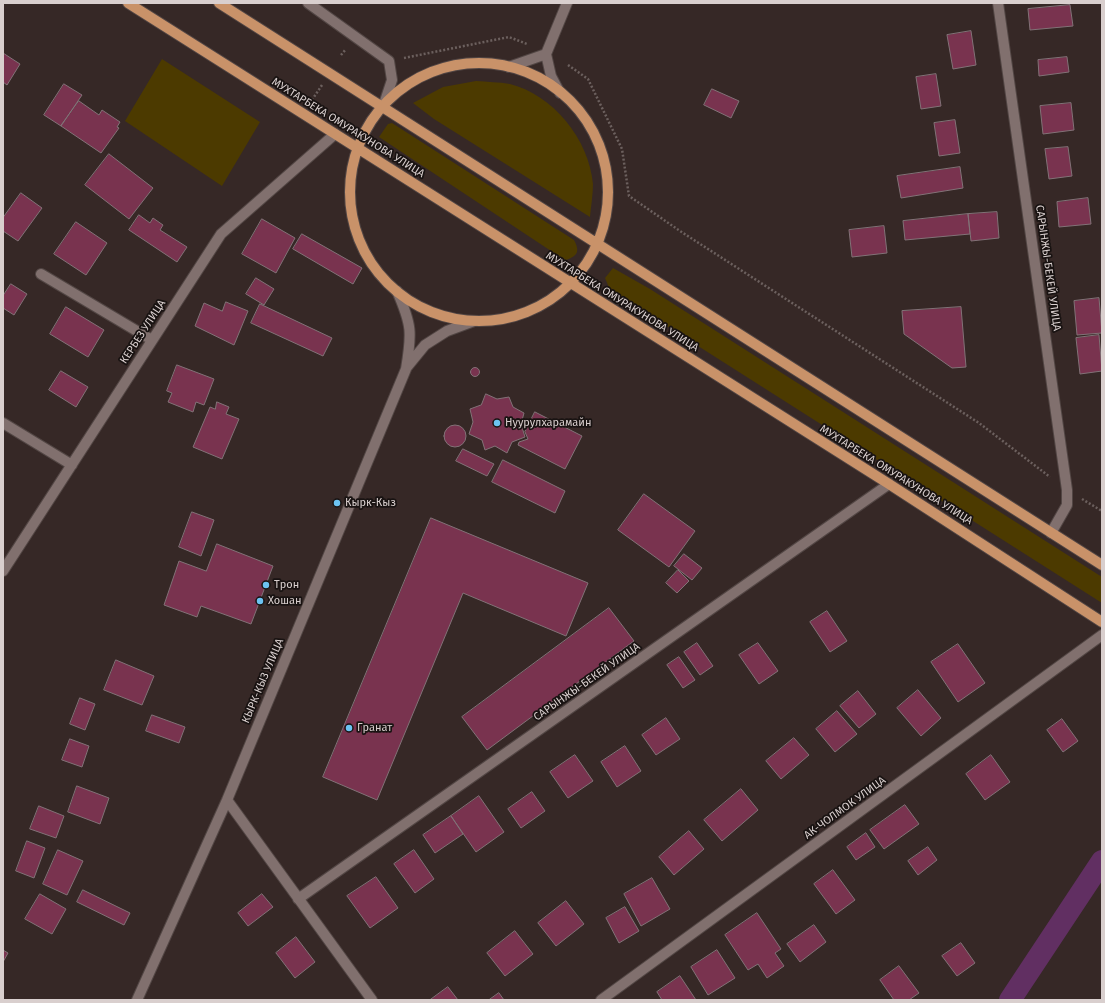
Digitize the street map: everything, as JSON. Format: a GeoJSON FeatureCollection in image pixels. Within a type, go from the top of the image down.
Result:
{"type":"FeatureCollection","features":[{"type":"Feature","properties":{"kind":"main road","name":"МУХТАРБЕКА ОМУРАКУНОВА УЛИЦА"},"geometry":{"type":"LineString","coordinates":[[128,3],[570,284],[889,484],[1102,622]]}},
{"type":"Feature","properties":{"kind":"main road"},"geometry":{"type":"LineString","coordinates":[[219,3],[1102,565]]}},
{"type":"Feature","properties":{"kind":"main road"},"geometry":{"type":"LineString","coordinates":[[463,64],[486,64],[509,67],[531,74],[553,87],[573,103],[588,123],[600,146],[606,170],[609,196],[606,221],[598,245],[586,266],[570,284],[550,300],[528,312],[503,319],[474,321],[452,318],[428,310],[407,299],[397,291],[372,264],[361,243],[353,220],[350,196],[352,172],[358,148],[368,126],[383,107],[400,91],[419,78],[440,69],[463,64]]}},
{"type":"Feature","properties":{"kind":"street"},"geometry":{"type":"LineString","coordinates":[[308,3],[388,61],[392,80],[383,107]]}},
{"type":"Feature","properties":{"kind":"street"},"geometry":{"type":"LineString","coordinates":[[560,93],[551,76],[546,54],[567,3]]}},
{"type":"Feature","properties":{"kind":"street","name":"САРЫНЖЫ-БЕКЕЙ УЛИЦА"},"geometry":{"type":"LineString","coordinates":[[998,3],[1067,490],[1067,504],[1051,533]]}},
{"type":"Feature","properties":{"kind":"street"},"geometry":{"type":"LineString","coordinates":[[509,67],[546,54]]}},
{"type":"Feature","properties":{"kind":"street","name":"КЕРБЕЗ УЛИЦА"},"geometry":{"type":"LineString","coordinates":[[3,571],[220,234],[335,134]]}},
{"type":"Feature","properties":{"kind":"street"},"geometry":{"type":"LineString","coordinates":[[41,274],[152,340]]}},
{"type":"Feature","properties":{"kind":"street","name":"КЫРК-КЫЗ УЛИЦА"},"geometry":{"type":"LineString","coordinates":[[136,1000],[227,800],[406,369],[411,339],[408,316],[397,291]]}},
{"type":"Feature","properties":{"kind":"street","name":"КЫРК-КЫЗ УЛИЦА"},"geometry":{"type":"LineString","coordinates":[[406,369],[425,345],[447,331],[474,321]]}},
{"type":"Feature","properties":{"kind":"street"},"geometry":{"type":"LineString","coordinates":[[3,423],[72,465]]}},
{"type":"Feature","properties":{"kind":"street","name":"САРЫНЖЫ-БЕКЕЙ УЛИЦА"},"geometry":{"type":"LineString","coordinates":[[298,899],[889,484]]}},
{"type":"Feature","properties":{"kind":"street","name":"АК-ЧОЛМОК УЛИЦА"},"geometry":{"type":"LineString","coordinates":[[601,1000],[1102,635]]}},
{"type":"Feature","properties":{"kind":"street"},"geometry":{"type":"LineString","coordinates":[[227,800],[372,1000]]}},
{"type":"Feature","properties":{"kind":"path"},"geometry":{"type":"LineString","coordinates":[[388,61],[509,37],[527,44]]}},
{"type":"Feature","properties":{"kind":"path"},"geometry":{"type":"LineString","coordinates":[[568,65],[588,79],[622,149],[629,196],[680,231],[979,423],[1067,490],[1102,511]]}},
{"type":"Feature","properties":{"kind":"path"},"geometry":{"type":"LineString","coordinates":[[312,100],[326,79]]}},
{"type":"Feature","properties":{"kind":"shaded area"},"geometry":{"type":"Polygon","coordinates":[[[162,59],[260,122],[222,186],[125,121],[162,59]]]}},
{"type":"Feature","properties":{"kind":"shaded area"},"geometry":{"type":"Polygon","coordinates":[[[476,81],[510,84],[526,90],[541,98],[566,121],[576,135],[590,167],[593,184],[590,217],[434,119],[413,103],[443,87],[476,81]]]}},
{"type":"Feature","properties":{"kind":"shaded area"},"geometry":{"type":"Polygon","coordinates":[[[392,123],[574,240],[577,247],[577,253],[573,257],[566,260],[379,137],[388,124],[392,123]]]}},
{"type":"Feature","properties":{"kind":"shaded area"},"geometry":{"type":"Polygon","coordinates":[[[613,268],[650,289],[1102,577],[1102,603],[610,290],[605,278],[613,268]]]}},
{"type":"Feature","properties":{"kind":"building"},"geometry":{"type":"Polygon","coordinates":[[[1070,5],[1073,26],[1030,30],[1028,9],[1070,5]]]}},
{"type":"Feature","properties":{"kind":"building"},"geometry":{"type":"Polygon","coordinates":[[[971,31],[976,65],[953,69],[947,35],[971,31]]]}},
{"type":"Feature","properties":{"kind":"building"},"geometry":{"type":"Polygon","coordinates":[[[3,53],[20,64],[7,85],[3,82],[3,53]]]}},
{"type":"Feature","properties":{"kind":"building"},"geometry":{"type":"Polygon","coordinates":[[[1067,57],[1069,72],[1039,76],[1038,60],[1067,57]]]}},
{"type":"Feature","properties":{"kind":"building"},"geometry":{"type":"Polygon","coordinates":[[[936,74],[941,106],[921,109],[916,77],[936,74]]]}},
{"type":"Feature","properties":{"kind":"building"},"geometry":{"type":"Polygon","coordinates":[[[64,84],[82,95],[61,126],[44,115],[64,84]]]}},
{"type":"Feature","properties":{"kind":"building"},"geometry":{"type":"Polygon","coordinates":[[[712,89],[739,101],[731,118],[704,105],[712,89]]]}},
{"type":"Feature","properties":{"kind":"building"},"geometry":{"type":"Polygon","coordinates":[[[79,101],[99,115],[102,110],[120,122],[117,127],[119,128],[101,153],[61,126],[79,101]]]}},
{"type":"Feature","properties":{"kind":"building"},"geometry":{"type":"Polygon","coordinates":[[[1071,103],[1074,130],[1043,134],[1040,106],[1071,103]]]}},
{"type":"Feature","properties":{"kind":"building"},"geometry":{"type":"Polygon","coordinates":[[[955,120],[960,153],[939,156],[934,123],[955,120]]]}},
{"type":"Feature","properties":{"kind":"building"},"geometry":{"type":"Polygon","coordinates":[[[1068,147],[1072,176],[1049,179],[1045,149],[1068,147]]]}},
{"type":"Feature","properties":{"kind":"building"},"geometry":{"type":"Polygon","coordinates":[[[109,154],[153,188],[129,219],[85,185],[109,154]]]}},
{"type":"Feature","properties":{"kind":"building"},"geometry":{"type":"Polygon","coordinates":[[[960,167],[963,188],[901,198],[897,176],[960,167]]]}},
{"type":"Feature","properties":{"kind":"building"},"geometry":{"type":"Polygon","coordinates":[[[21,193],[42,208],[18,241],[3,231],[3,218],[21,193]]]}},
{"type":"Feature","properties":{"kind":"building"},"geometry":{"type":"Polygon","coordinates":[[[1088,198],[1091,224],[1059,227],[1057,202],[1088,198]]]}},
{"type":"Feature","properties":{"kind":"building"},"geometry":{"type":"Polygon","coordinates":[[[997,212],[999,238],[971,241],[968,214],[997,212]]]}},
{"type":"Feature","properties":{"kind":"building"},"geometry":{"type":"Polygon","coordinates":[[[968,214],[970,234],[905,240],[903,221],[968,214]]]}},
{"type":"Feature","properties":{"kind":"building"},"geometry":{"type":"Polygon","coordinates":[[[139,215],[150,223],[153,218],[163,225],[160,230],[187,247],[177,262],[129,230],[139,215]]]}},
{"type":"Feature","properties":{"kind":"building"},"geometry":{"type":"Polygon","coordinates":[[[262,219],[295,238],[276,273],[242,254],[262,219]]]}},
{"type":"Feature","properties":{"kind":"building"},"geometry":{"type":"Polygon","coordinates":[[[76,222],[107,243],[86,275],[54,254],[76,222]]]}},
{"type":"Feature","properties":{"kind":"building"},"geometry":{"type":"Polygon","coordinates":[[[884,226],[887,253],[852,257],[849,230],[884,226]]]}},
{"type":"Feature","properties":{"kind":"building"},"geometry":{"type":"Polygon","coordinates":[[[302,234],[362,268],[353,284],[293,249],[302,234]]]}},
{"type":"Feature","properties":{"kind":"building"},"geometry":{"type":"Polygon","coordinates":[[[256,278],[274,289],[264,305],[246,294],[256,278]]]}},
{"type":"Feature","properties":{"kind":"building"},"geometry":{"type":"Polygon","coordinates":[[[11,284],[27,294],[14,315],[3,308],[3,296],[11,284]]]}},
{"type":"Feature","properties":{"kind":"building"},"geometry":{"type":"Polygon","coordinates":[[[1099,298],[1102,333],[1077,335],[1074,301],[1099,298]]]}},
{"type":"Feature","properties":{"kind":"building"},"geometry":{"type":"Polygon","coordinates":[[[226,302],[248,311],[234,345],[195,326],[204,303],[222,311],[226,302]]]}},
{"type":"Feature","properties":{"kind":"building"},"geometry":{"type":"Polygon","coordinates":[[[260,304],[332,338],[323,356],[251,323],[260,304]]]}},
{"type":"Feature","properties":{"kind":"building"},"geometry":{"type":"Polygon","coordinates":[[[66,307],[104,330],[88,357],[50,334],[66,307]]]}},
{"type":"Feature","properties":{"kind":"building"},"geometry":{"type":"Polygon","coordinates":[[[961,307],[966,367],[952,368],[904,334],[902,311],[961,307]]]}},
{"type":"Feature","properties":{"kind":"building"},"geometry":{"type":"Polygon","coordinates":[[[1099,335],[1102,371],[1080,374],[1076,338],[1099,335]]]}},
{"type":"Feature","properties":{"kind":"building"},"geometry":{"type":"Polygon","coordinates":[[[177,365],[214,379],[204,405],[196,402],[193,412],[168,402],[172,393],[167,391],[177,365]]]}},
{"type":"Feature","properties":{"kind":"building"},"geometry":{"type":"Polygon","coordinates":[[[473,368],[477,368],[479,372],[477,376],[473,376],[471,374],[471,370],[473,368]]]}},
{"type":"Feature","properties":{"kind":"building"},"geometry":{"type":"Polygon","coordinates":[[[61,371],[88,387],[76,407],[49,390],[61,371]]]}},
{"type":"Feature","properties":{"kind":"building","name":"Нуурулхарамайн"},"geometry":{"type":"Polygon","coordinates":[[[486,394],[497,399],[509,397],[513,407],[524,413],[521,424],[525,437],[512,442],[507,453],[495,446],[485,450],[482,440],[469,434],[473,422],[470,409],[481,405],[486,394]]]}},
{"type":"Feature","properties":{"kind":"building"},"geometry":{"type":"Polygon","coordinates":[[[217,402],[229,407],[226,414],[239,419],[222,459],[193,447],[210,407],[215,409],[217,402]]]}},
{"type":"Feature","properties":{"kind":"building"},"geometry":{"type":"Polygon","coordinates":[[[535,412],[582,436],[565,469],[518,445],[519,442],[528,439],[525,432],[535,412]]]}},
{"type":"Feature","properties":{"kind":"building"},"geometry":{"type":"Polygon","coordinates":[[[455,425],[463,428],[466,436],[463,444],[455,447],[447,444],[444,436],[447,428],[455,425]]]}},
{"type":"Feature","properties":{"kind":"building"},"geometry":{"type":"Polygon","coordinates":[[[463,449],[494,464],[487,476],[456,461],[463,449]]]}},
{"type":"Feature","properties":{"kind":"building"},"geometry":{"type":"Polygon","coordinates":[[[503,460],[565,491],[555,513],[492,482],[503,460]]]}},
{"type":"Feature","properties":{"kind":"building"},"geometry":{"type":"Polygon","coordinates":[[[644,494],[695,531],[669,567],[618,530],[644,494]]]}},
{"type":"Feature","properties":{"kind":"building"},"geometry":{"type":"Polygon","coordinates":[[[192,512],[214,520],[201,556],[179,547],[192,512]]]}},
{"type":"Feature","properties":{"kind":"building"},"geometry":{"type":"Polygon","coordinates":[[[431,518],[588,583],[566,636],[463,593],[377,800],[323,777],[431,518]]]}},
{"type":"Feature","properties":{"kind":"building"},"geometry":{"type":"Polygon","coordinates":[[[217,544],[273,566],[251,624],[201,606],[197,617],[164,605],[179,561],[206,571],[217,544]]]}},
{"type":"Feature","properties":{"kind":"building"},"geometry":{"type":"Polygon","coordinates":[[[684,554],[702,568],[692,580],[674,566],[684,554]]]}},
{"type":"Feature","properties":{"kind":"building"},"geometry":{"type":"Polygon","coordinates":[[[678,570],[689,581],[677,593],[666,583],[678,570]]]}},
{"type":"Feature","properties":{"kind":"building"},"geometry":{"type":"Polygon","coordinates":[[[609,608],[634,641],[487,750],[462,717],[609,608]]]}},
{"type":"Feature","properties":{"kind":"building"},"geometry":{"type":"Polygon","coordinates":[[[827,611],[847,641],[830,652],[810,622],[827,611]]]}},
{"type":"Feature","properties":{"kind":"building"},"geometry":{"type":"Polygon","coordinates":[[[697,643],[713,666],[700,675],[684,652],[697,643]]]}},
{"type":"Feature","properties":{"kind":"building"},"geometry":{"type":"Polygon","coordinates":[[[758,643],[778,671],[759,684],[739,655],[758,643]]]}},
{"type":"Feature","properties":{"kind":"building"},"geometry":{"type":"Polygon","coordinates":[[[958,644],[985,683],[958,702],[931,662],[958,644]]]}},
{"type":"Feature","properties":{"kind":"building"},"geometry":{"type":"Polygon","coordinates":[[[679,657],[695,680],[683,688],[667,665],[679,657]]]}},
{"type":"Feature","properties":{"kind":"building"},"geometry":{"type":"Polygon","coordinates":[[[116,660],[154,676],[142,705],[104,690],[116,660]]]}},
{"type":"Feature","properties":{"kind":"building"},"geometry":{"type":"Polygon","coordinates":[[[918,690],[941,718],[921,736],[897,708],[918,690]]]}},
{"type":"Feature","properties":{"kind":"building"},"geometry":{"type":"Polygon","coordinates":[[[858,691],[876,714],[859,728],[840,706],[858,691]]]}},
{"type":"Feature","properties":{"kind":"building"},"geometry":{"type":"Polygon","coordinates":[[[80,698],[95,704],[85,730],[70,724],[80,698]]]}},
{"type":"Feature","properties":{"kind":"building"},"geometry":{"type":"Polygon","coordinates":[[[837,711],[857,734],[835,752],[816,729],[837,711]]]}},
{"type":"Feature","properties":{"kind":"building"},"geometry":{"type":"Polygon","coordinates":[[[152,715],[185,727],[179,743],[146,731],[152,715]]]}},
{"type":"Feature","properties":{"kind":"building"},"geometry":{"type":"Polygon","coordinates":[[[666,718],[680,739],[656,755],[642,735],[666,718]]]}},
{"type":"Feature","properties":{"kind":"building"},"geometry":{"type":"Polygon","coordinates":[[[1062,719],[1078,741],[1063,752],[1047,730],[1062,719]]]}},
{"type":"Feature","properties":{"kind":"building"},"geometry":{"type":"Polygon","coordinates":[[[794,738],[809,755],[781,779],[766,761],[794,738]]]}},
{"type":"Feature","properties":{"kind":"building"},"geometry":{"type":"Polygon","coordinates":[[[70,739],[89,746],[82,767],[62,760],[70,739]]]}},
{"type":"Feature","properties":{"kind":"building"},"geometry":{"type":"Polygon","coordinates":[[[625,746],[641,771],[617,787],[601,762],[625,746]]]}},
{"type":"Feature","properties":{"kind":"building"},"geometry":{"type":"Polygon","coordinates":[[[575,755],[593,781],[568,798],[550,772],[575,755]]]}},
{"type":"Feature","properties":{"kind":"building"},"geometry":{"type":"Polygon","coordinates":[[[991,755],[1010,782],[985,800],[966,774],[991,755]]]}},
{"type":"Feature","properties":{"kind":"building"},"geometry":{"type":"Polygon","coordinates":[[[77,786],[109,798],[100,824],[68,812],[77,786]]]}},
{"type":"Feature","properties":{"kind":"building"},"geometry":{"type":"Polygon","coordinates":[[[741,789],[758,810],[722,841],[704,820],[741,789]]]}},
{"type":"Feature","properties":{"kind":"building"},"geometry":{"type":"Polygon","coordinates":[[[532,792],[545,811],[521,828],[508,809],[532,792]]]}},
{"type":"Feature","properties":{"kind":"building"},"geometry":{"type":"Polygon","coordinates":[[[479,796],[504,832],[476,852],[451,816],[479,796]]]}},
{"type":"Feature","properties":{"kind":"building"},"geometry":{"type":"Polygon","coordinates":[[[905,805],[919,824],[884,849],[870,830],[905,805]]]}},
{"type":"Feature","properties":{"kind":"building"},"geometry":{"type":"Polygon","coordinates":[[[39,806],[64,816],[56,838],[30,829],[39,806]]]}},
{"type":"Feature","properties":{"kind":"building"},"geometry":{"type":"Polygon","coordinates":[[[451,816],[463,834],[435,853],[423,835],[451,816]]]}},
{"type":"Feature","properties":{"kind":"building"},"geometry":{"type":"Polygon","coordinates":[[[689,831],[704,849],[674,875],[659,857],[689,831]]]}},
{"type":"Feature","properties":{"kind":"building"},"geometry":{"type":"Polygon","coordinates":[[[866,833],[875,847],[856,860],[847,847],[866,833]]]}},
{"type":"Feature","properties":{"kind":"building"},"geometry":{"type":"Polygon","coordinates":[[[27,841],[45,848],[34,878],[16,871],[27,841]]]}},
{"type":"Feature","properties":{"kind":"building"},"geometry":{"type":"Polygon","coordinates":[[[928,847],[937,860],[918,875],[908,861],[928,847]]]}},
{"type":"Feature","properties":{"kind":"building"},"geometry":{"type":"Polygon","coordinates":[[[58,850],[83,861],[67,895],[43,884],[58,850]]]}},
{"type":"Feature","properties":{"kind":"building"},"geometry":{"type":"Polygon","coordinates":[[[414,850],[434,879],[415,893],[394,864],[414,850]]]}},
{"type":"Feature","properties":{"kind":"building"},"geometry":{"type":"Polygon","coordinates":[[[833,870],[855,900],[836,914],[814,884],[833,870]]]}},
{"type":"Feature","properties":{"kind":"building"},"geometry":{"type":"Polygon","coordinates":[[[376,877],[398,908],[370,928],[347,896],[376,877]]]}},
{"type":"Feature","properties":{"kind":"building"},"geometry":{"type":"Polygon","coordinates":[[[652,878],[670,909],[641,926],[624,894],[652,878]]]}},
{"type":"Feature","properties":{"kind":"building"},"geometry":{"type":"Polygon","coordinates":[[[83,890],[130,913],[124,925],[77,902],[83,890]]]}},
{"type":"Feature","properties":{"kind":"building"},"geometry":{"type":"Polygon","coordinates":[[[40,894],[66,909],[52,934],[25,919],[40,894]]]}},
{"type":"Feature","properties":{"kind":"building"},"geometry":{"type":"Polygon","coordinates":[[[262,894],[273,907],[248,926],[238,913],[262,894]]]}},
{"type":"Feature","properties":{"kind":"building"},"geometry":{"type":"Polygon","coordinates":[[[566,901],[584,924],[556,946],[538,923],[566,901]]]}},
{"type":"Feature","properties":{"kind":"building"},"geometry":{"type":"Polygon","coordinates":[[[625,907],[639,931],[619,943],[606,918],[625,907]]]}},
{"type":"Feature","properties":{"kind":"building"},"geometry":{"type":"Polygon","coordinates":[[[757,913],[781,949],[775,953],[784,966],[767,978],[758,964],[748,970],[725,935],[757,913]]]}},
{"type":"Feature","properties":{"kind":"building"},"geometry":{"type":"Polygon","coordinates":[[[814,925],[826,942],[800,962],[787,944],[814,925]]]}},
{"type":"Feature","properties":{"kind":"building"},"geometry":{"type":"Polygon","coordinates":[[[515,931],[533,954],[505,976],[487,953],[515,931]]]}},
{"type":"Feature","properties":{"kind":"building"},"geometry":{"type":"Polygon","coordinates":[[[296,937],[315,962],[295,978],[276,953],[296,937]]]}},
{"type":"Feature","properties":{"kind":"building"},"geometry":{"type":"Polygon","coordinates":[[[961,943],[975,963],[957,976],[942,956],[961,943]]]}},
{"type":"Feature","properties":{"kind":"building"},"geometry":{"type":"Polygon","coordinates":[[[3,950],[8,953],[3,962],[3,950]]]}},
{"type":"Feature","properties":{"kind":"building"},"geometry":{"type":"Polygon","coordinates":[[[717,950],[735,978],[708,995],[691,967],[717,950]]]}},
{"type":"Feature","properties":{"kind":"building"},"geometry":{"type":"Polygon","coordinates":[[[899,966],[919,993],[909,1000],[894,1000],[880,980],[899,966]]]}},
{"type":"Feature","properties":{"kind":"building"},"geometry":{"type":"Polygon","coordinates":[[[680,976],[696,1000],[662,1000],[657,992],[680,976]]]}},
{"type":"Feature","properties":{"kind":"building"},"geometry":{"type":"Polygon","coordinates":[[[448,987],[458,1000],[430,1000],[448,987]]]}},
{"type":"Feature","properties":{"kind":"building"},"geometry":{"type":"Polygon","coordinates":[[[499,993],[504,1000],[489,1000],[499,993]]]}},
{"type":"Feature","properties":{"kind":"waterway"},"geometry":{"type":"LineString","coordinates":[[1010,1000],[1102,861]]}},
{"type":"Feature","properties":{"kind":"place","name":"Нуурулхарамайн"},"geometry":{"type":"Point","coordinates":[497,423]}},
{"type":"Feature","properties":{"kind":"place","name":"Кырк-Кыз"},"geometry":{"type":"Point","coordinates":[337,503]}},
{"type":"Feature","properties":{"kind":"place","name":"Трон"},"geometry":{"type":"Point","coordinates":[266,585]}},
{"type":"Feature","properties":{"kind":"place","name":"Хошан"},"geometry":{"type":"Point","coordinates":[260,601]}},
{"type":"Feature","properties":{"kind":"place","name":"Гранат"},"geometry":{"type":"Point","coordinates":[349,728]}}]}
